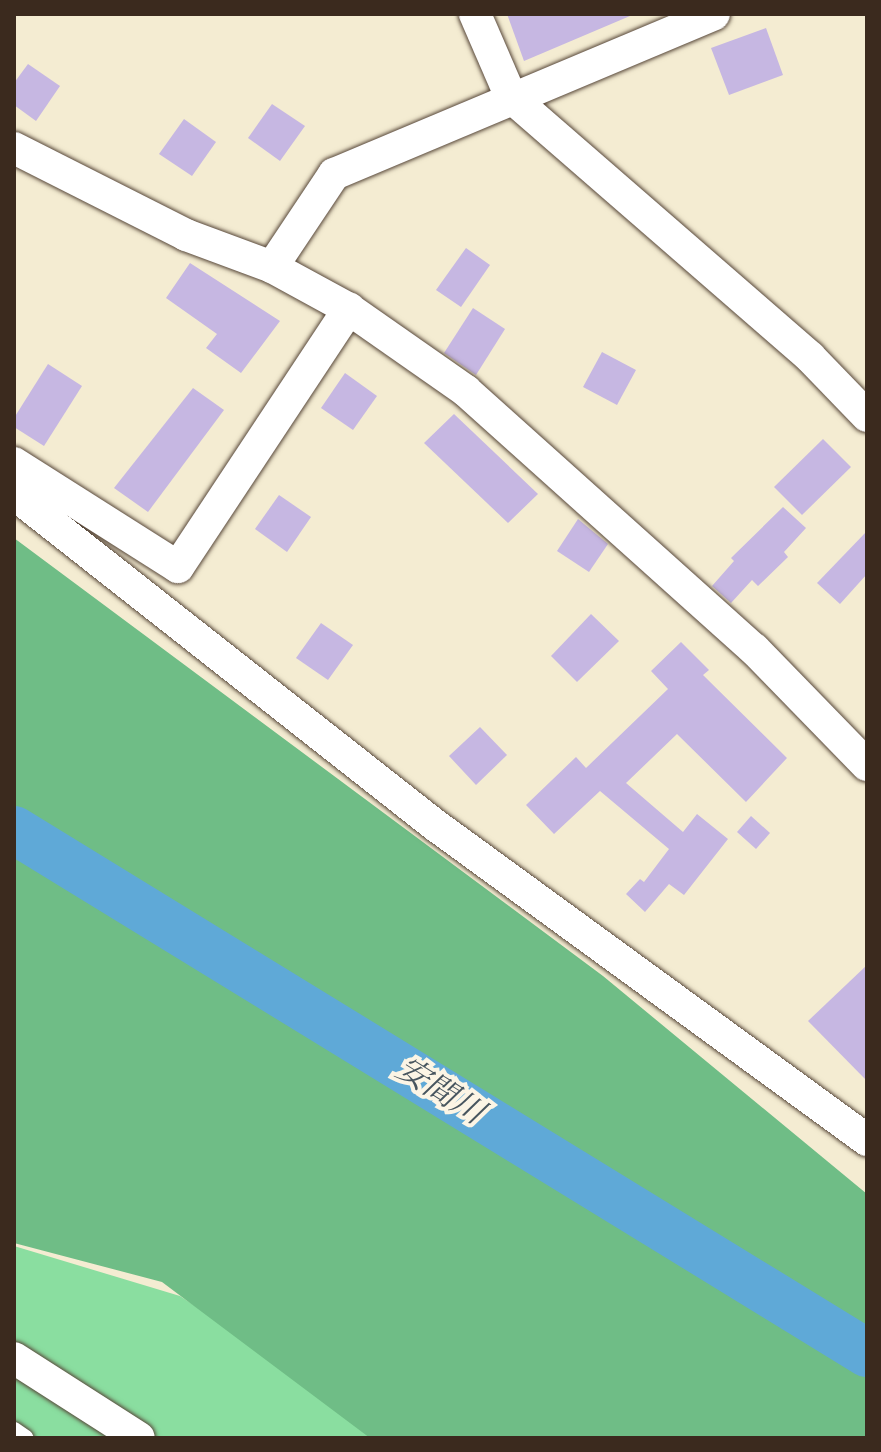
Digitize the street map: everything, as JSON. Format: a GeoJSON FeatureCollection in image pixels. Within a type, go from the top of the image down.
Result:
{"type":"FeatureCollection","features":[{"type":"Feature","properties":{"kind":"street"},"geometry":{"type":"LineString","coordinates":[[475,14],[511,97],[810,357],[867,416]]}},
{"type":"Feature","properties":{"kind":"street"},"geometry":{"type":"LineString","coordinates":[[272,267],[334,174],[714,14]]}},
{"type":"Feature","properties":{"kind":"street"},"geometry":{"type":"LineString","coordinates":[[14,148],[186,235],[272,267],[349,309],[507,424],[754,649],[867,765]]}},
{"type":"Feature","properties":{"kind":"street"},"geometry":{"type":"LineString","coordinates":[[14,463],[178,567],[349,309]]}},
{"type":"Feature","properties":{"kind":"street"},"geometry":{"type":"LineString","coordinates":[[14,494],[435,825],[867,1140]]}},
{"type":"Feature","properties":{"kind":"street"},"geometry":{"type":"LineString","coordinates":[[14,1358],[139,1438]]}},
{"type":"Feature","properties":{"kind":"lane"},"geometry":{"type":"LineString","coordinates":[[14,1430],[26,1438]]}},
{"type":"Feature","properties":{"kind":"green space"},"geometry":{"type":"Polygon","coordinates":[[[14,538],[603,976],[867,1194],[867,1438],[370,1438],[162,1282],[14,1243],[14,538]]]}},
{"type":"Feature","properties":{"kind":"green space"},"geometry":{"type":"Polygon","coordinates":[[[14,1246],[180,1296],[393,1438],[14,1438],[14,1246]]]}},
{"type":"Feature","properties":{"kind":"building"},"geometry":{"type":"Polygon","coordinates":[[[507,14],[630,14],[630,16],[524,61],[507,14]]]}},
{"type":"Feature","properties":{"kind":"building"},"geometry":{"type":"Polygon","coordinates":[[[766,28],[783,75],[729,95],[711,48],[766,28]]]}},
{"type":"Feature","properties":{"kind":"building"},"geometry":{"type":"Polygon","coordinates":[[[28,64],[60,86],[36,121],[14,105],[14,83],[28,64]]]}},
{"type":"Feature","properties":{"kind":"building"},"geometry":{"type":"Polygon","coordinates":[[[272,104],[305,126],[280,161],[248,138],[272,104]]]}},
{"type":"Feature","properties":{"kind":"building"},"geometry":{"type":"Polygon","coordinates":[[[184,119],[216,142],[192,176],[159,154],[184,119]]]}},
{"type":"Feature","properties":{"kind":"building"},"geometry":{"type":"Polygon","coordinates":[[[466,248],[490,265],[461,307],[436,290],[466,248]]]}},
{"type":"Feature","properties":{"kind":"building"},"geometry":{"type":"Polygon","coordinates":[[[190,263],[280,321],[241,373],[206,348],[217,334],[166,298],[190,263]]]}},
{"type":"Feature","properties":{"kind":"building"},"geometry":{"type":"Polygon","coordinates":[[[473,308],[505,329],[476,375],[444,353],[473,308]]]}},
{"type":"Feature","properties":{"kind":"building"},"geometry":{"type":"Polygon","coordinates":[[[602,352],[636,370],[617,405],[583,387],[602,352]]]}},
{"type":"Feature","properties":{"kind":"building"},"geometry":{"type":"Polygon","coordinates":[[[48,364],[82,386],[44,446],[14,427],[14,418],[48,364]]]}},
{"type":"Feature","properties":{"kind":"building"},"geometry":{"type":"Polygon","coordinates":[[[345,373],[377,396],[353,430],[321,408],[345,373]]]}},
{"type":"Feature","properties":{"kind":"building"},"geometry":{"type":"Polygon","coordinates":[[[193,388],[224,410],[148,512],[114,488],[193,388]]]}},
{"type":"Feature","properties":{"kind":"building"},"geometry":{"type":"Polygon","coordinates":[[[454,414],[538,494],[508,523],[424,443],[454,414]]]}},
{"type":"Feature","properties":{"kind":"building"},"geometry":{"type":"Polygon","coordinates":[[[823,439],[851,467],[802,515],[774,487],[823,439]]]}},
{"type":"Feature","properties":{"kind":"building"},"geometry":{"type":"Polygon","coordinates":[[[279,495],[311,517],[287,552],[255,529],[279,495]]]}},
{"type":"Feature","properties":{"kind":"building"},"geometry":{"type":"Polygon","coordinates":[[[783,507],[806,528],[784,552],[788,557],[758,586],[752,580],[731,603],[712,586],[734,561],[731,558],[783,507]]]}},
{"type":"Feature","properties":{"kind":"building"},"geometry":{"type":"Polygon","coordinates":[[[578,519],[608,544],[589,572],[557,551],[578,519]]]}},
{"type":"Feature","properties":{"kind":"building"},"geometry":{"type":"Polygon","coordinates":[[[867,531],[867,574],[840,604],[817,583],[867,531]]]}},
{"type":"Feature","properties":{"kind":"building"},"geometry":{"type":"Polygon","coordinates":[[[591,614],[619,641],[577,682],[551,656],[591,614]]]}},
{"type":"Feature","properties":{"kind":"building"},"geometry":{"type":"Polygon","coordinates":[[[321,623],[353,645],[328,680],[296,658],[321,623]]]}},
{"type":"Feature","properties":{"kind":"building"},"geometry":{"type":"Polygon","coordinates":[[[681,642],[709,670],[703,675],[787,758],[746,802],[677,734],[626,783],[683,832],[697,814],[728,839],[684,895],[669,884],[645,912],[626,894],[640,879],[644,882],[669,849],[600,791],[554,834],[526,805],[576,757],[586,768],[668,689],[651,671],[681,642]]]}},
{"type":"Feature","properties":{"kind":"building"},"geometry":{"type":"Polygon","coordinates":[[[480,727],[507,755],[476,785],[449,756],[480,727]]]}},
{"type":"Feature","properties":{"kind":"building"},"geometry":{"type":"Polygon","coordinates":[[[751,816],[770,833],[756,849],[737,832],[751,816]]]}},
{"type":"Feature","properties":{"kind":"building"},"geometry":{"type":"Polygon","coordinates":[[[867,965],[867,1081],[808,1021],[867,965]]]}},
{"type":"Feature","properties":{"kind":"waterway","name":"安間川"},"geometry":{"type":"LineString","coordinates":[[14,830],[867,1353]]}}]}
